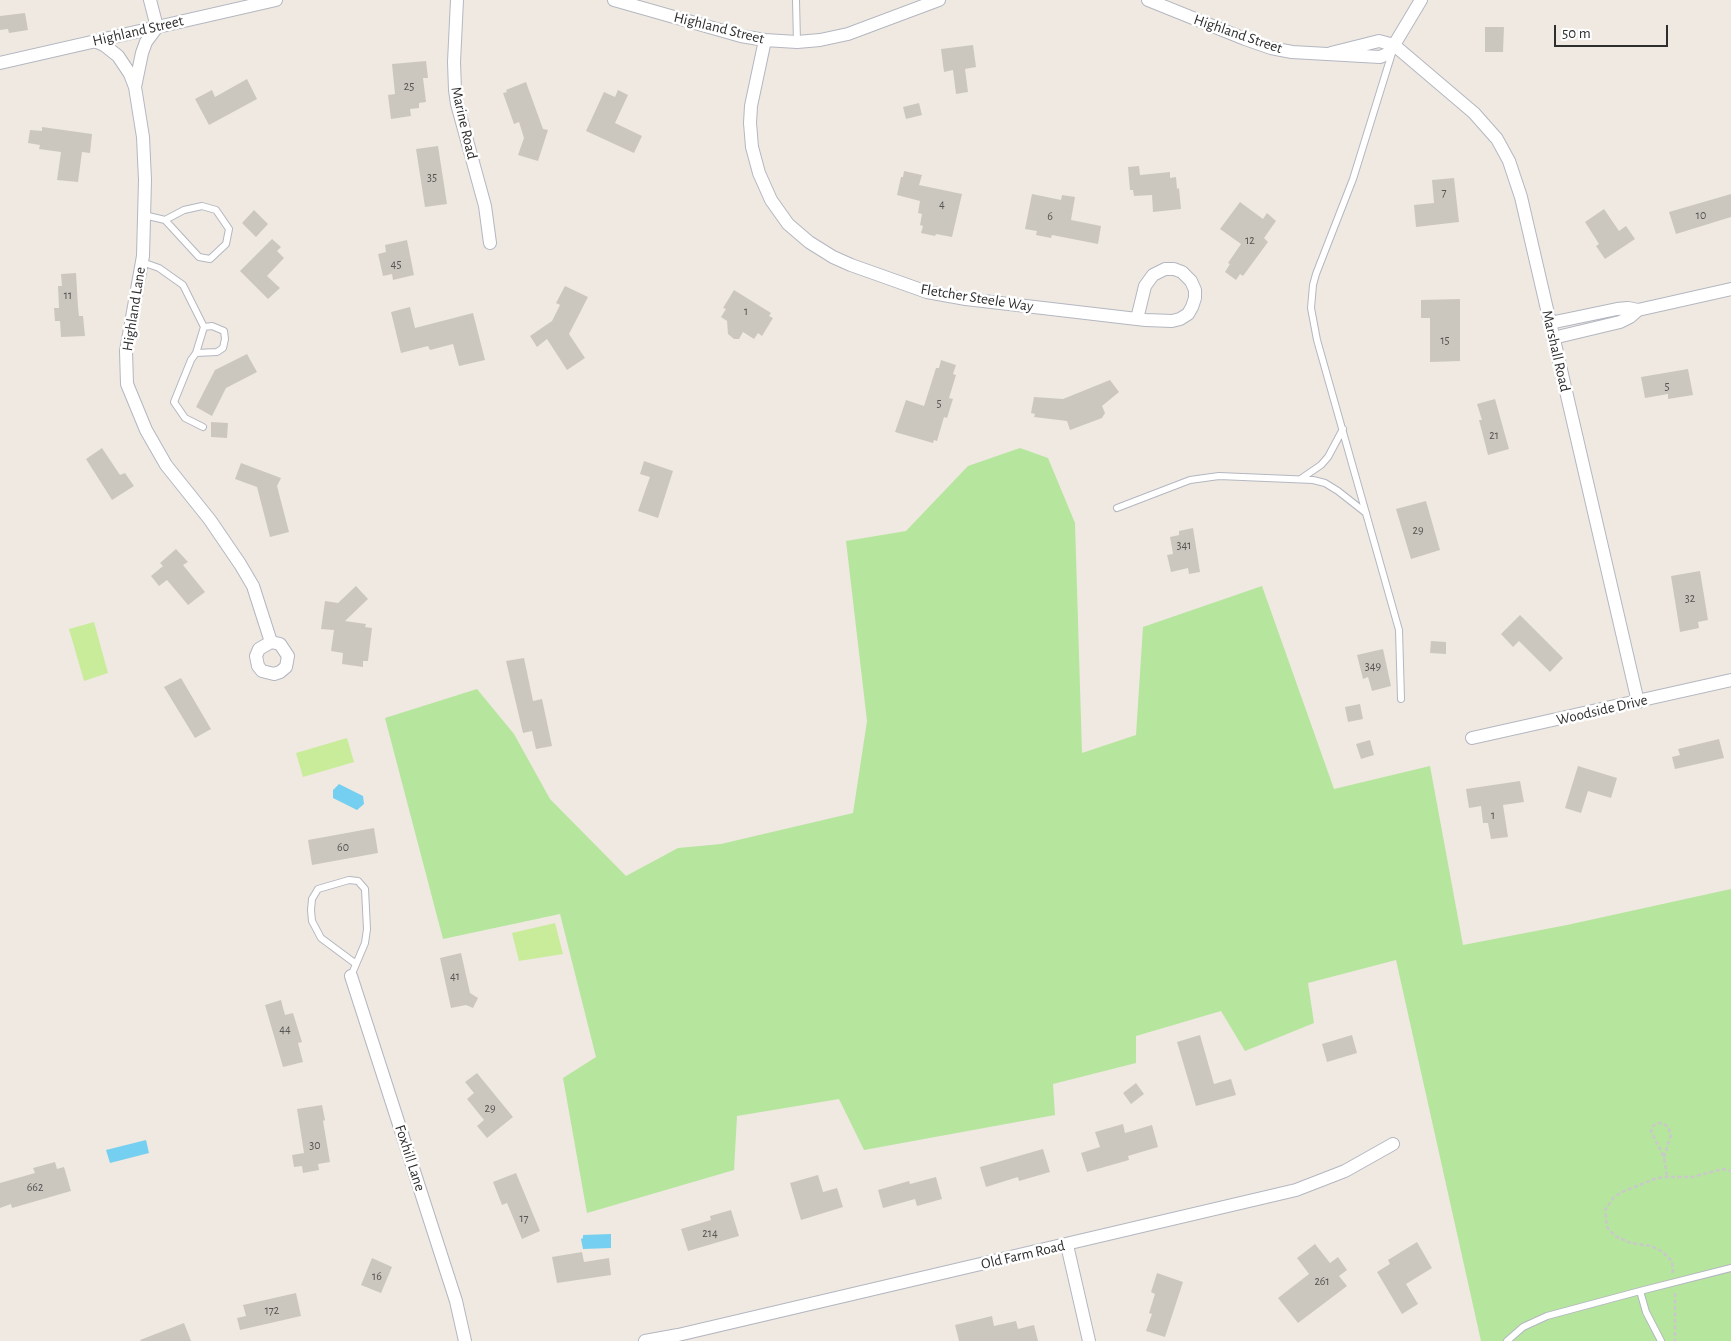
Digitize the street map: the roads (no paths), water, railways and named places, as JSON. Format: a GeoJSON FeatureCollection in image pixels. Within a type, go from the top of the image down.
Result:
{"type":"FeatureCollection","features":[{"type":"Feature","properties":{"kind":"street"},"geometry":{"type":"LineString","coordinates":[[150,0],[157,27]]}},
{"type":"Feature","properties":{"kind":"street","name":"Highland Street"},"geometry":{"type":"LineString","coordinates":[[0,63],[276,0]]}},
{"type":"Feature","properties":{"kind":"street","name":"Marine Road"},"geometry":{"type":"LineString","coordinates":[[457,0],[454,62],[455,90],[457,104],[485,206],[490,244]]}},
{"type":"Feature","properties":{"kind":"street","name":"Highland Street"},"geometry":{"type":"LineString","coordinates":[[614,0],[734,34],[766,40],[797,42],[820,40],[848,34],[939,0]]}},
{"type":"Feature","properties":{"kind":"street","name":"Highland Street"},"geometry":{"type":"LineString","coordinates":[[1148,0],[1245,39],[1271,48],[1292,52],[1331,53],[1379,41],[1394,45]]}},
{"type":"Feature","properties":{"kind":"street"},"geometry":{"type":"LineString","coordinates":[[1394,45],[1421,0]]}},
{"type":"Feature","properties":{"kind":"street","name":"Highland Lane"},"geometry":{"type":"LineString","coordinates":[[135,86],[146,42],[157,27]]}},
{"type":"Feature","properties":{"kind":"street","name":"Fletcher Steele Way"},"geometry":{"type":"LineString","coordinates":[[766,40],[751,106],[752,147],[759,173],[771,200],[788,224],[809,242],[824,252],[851,265],[928,292],[966,299],[1137,319],[1167,322],[1176,321],[1188,314],[1195,298],[1195,290],[1191,281],[1186,275],[1174,269],[1160,271],[1149,278],[1145,286],[1137,319]]}},
{"type":"Feature","properties":{"kind":"street","name":"Highland Lane"},"geometry":{"type":"LineString","coordinates":[[95,42],[104,45],[118,56],[130,74],[135,86],[143,137],[144,215],[142,262],[126,351],[127,384],[146,430],[166,465],[210,520],[245,571],[253,586],[271,642]]}},
{"type":"Feature","properties":{"kind":"street","name":"Marshall Road"},"geometry":{"type":"LineString","coordinates":[[1394,45],[1474,113],[1490,129],[1503,149],[1514,172],[1638,702]]}},
{"type":"Feature","properties":{"kind":"street"},"geometry":{"type":"LineString","coordinates":[[1550,323],[1617,309],[1628,308],[1638,310],[1731,289]]}},
{"type":"Feature","properties":{"kind":"street"},"geometry":{"type":"LineString","coordinates":[[1554,338],[1620,322],[1638,310]]}},
{"type":"Feature","properties":{"kind":"street","name":"Woodside Drive"},"geometry":{"type":"LineString","coordinates":[[1472,738],[1731,680]]}},
{"type":"Feature","properties":{"kind":"street","name":"Foxhill Lane"},"geometry":{"type":"LineString","coordinates":[[353,970],[456,1301],[465,1341]]}},
{"type":"Feature","properties":{"kind":"street","name":"Old Farm Road"},"geometry":{"type":"LineString","coordinates":[[645,1341],[1067,1245],[1304,1187],[1359,1164],[1393,1144]]}},
{"type":"Feature","properties":{"kind":"street"},"geometry":{"type":"LineString","coordinates":[[1067,1245],[1089,1341]]}},
{"type":"Feature","properties":{"kind":"lane"},"geometry":{"type":"LineString","coordinates":[[796,0],[797,42]]}},
{"type":"Feature","properties":{"kind":"lane"},"geometry":{"type":"LineString","coordinates":[[1394,45],[1356,171],[1313,286],[1311,308],[1317,340],[1399,630],[1401,699]]}},
{"type":"Feature","properties":{"kind":"lane"},"geometry":{"type":"LineString","coordinates":[[144,215],[165,220],[199,257],[210,259],[226,244],[229,229],[216,210],[202,206],[184,210],[165,220]]}},
{"type":"Feature","properties":{"kind":"lane"},"geometry":{"type":"LineString","coordinates":[[142,262],[159,268],[183,285],[204,327],[196,353],[191,360],[174,402],[185,418],[203,427]]}},
{"type":"Feature","properties":{"kind":"lane"},"geometry":{"type":"LineString","coordinates":[[196,353],[217,352],[223,348],[226,339],[224,331],[212,326],[204,327]]}},
{"type":"Feature","properties":{"kind":"lane"},"geometry":{"type":"LineString","coordinates":[[1302,478],[1317,469],[1328,457],[1343,429]]}},
{"type":"Feature","properties":{"kind":"lane"},"geometry":{"type":"LineString","coordinates":[[1117,508],[1190,480],[1219,476],[1302,478],[1325,483],[1367,514]]}},
{"type":"Feature","properties":{"kind":"lane"},"geometry":{"type":"LineString","coordinates":[[349,880],[358,881],[365,890],[367,929],[365,943],[353,970],[321,938],[311,915],[312,899],[318,889],[349,880]]}},
{"type":"Feature","properties":{"kind":"lane"},"geometry":{"type":"LineString","coordinates":[[1507,1341],[1523,1327],[1538,1319],[1640,1290],[1731,1268]]}},
{"type":"Feature","properties":{"kind":"lane"},"geometry":{"type":"LineString","coordinates":[[1640,1290],[1646,1312],[1661,1341]]}},
{"type":"Feature","properties":{"kind":"water"},"geometry":{"type":"Polygon","coordinates":[[[339,784],[363,796],[364,804],[357,810],[333,798],[333,790],[339,784]]]}},
{"type":"Feature","properties":{"kind":"water"},"geometry":{"type":"Polygon","coordinates":[[[146,1140],[149,1153],[110,1163],[106,1150],[146,1140]]]}},
{"type":"Feature","properties":{"kind":"water"},"geometry":{"type":"Polygon","coordinates":[[[611,1234],[611,1248],[583,1249],[581,1239],[583,1235],[611,1234]]]}}]}
